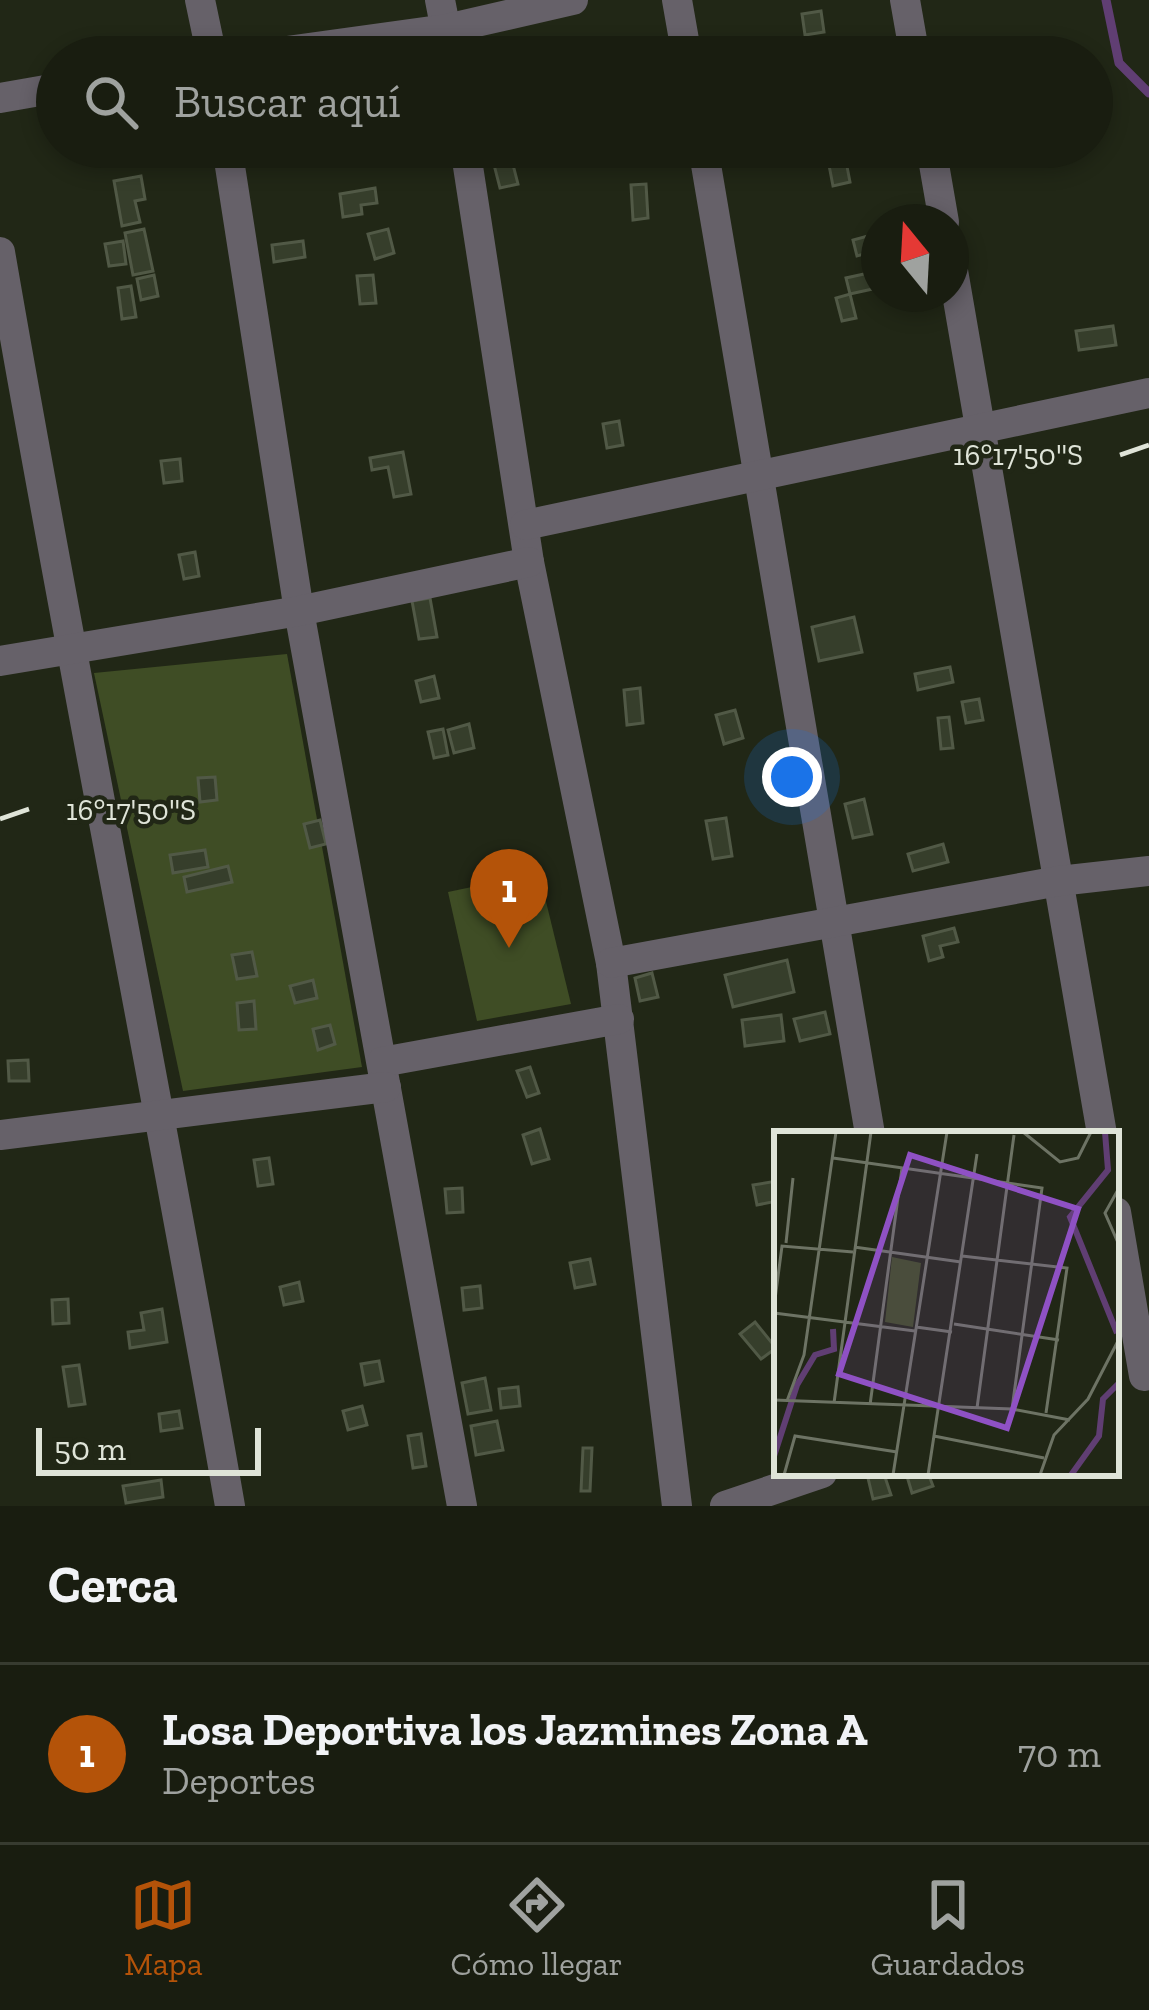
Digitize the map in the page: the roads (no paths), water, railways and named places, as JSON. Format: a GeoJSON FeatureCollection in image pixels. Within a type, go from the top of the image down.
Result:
{"type":"FeatureCollection","features":[{"type":"Feature","properties":{"kind":"street"},"geometry":{"type":"LineString","coordinates":[[200,0],[208,36]]}},
{"type":"Feature","properties":{"kind":"street"},"geometry":{"type":"LineString","coordinates":[[396,36],[573,0]]}},
{"type":"Feature","properties":{"kind":"street"},"geometry":{"type":"LineString","coordinates":[[677,0],[683,36]]}},
{"type":"Feature","properties":{"kind":"street"},"geometry":{"type":"LineString","coordinates":[[905,0],[911,36]]}},
{"type":"Feature","properties":{"kind":"street"},"geometry":{"type":"LineString","coordinates":[[0,98],[36,92]]}},
{"type":"Feature","properties":{"kind":"street"},"geometry":{"type":"LineString","coordinates":[[230,168],[299,611],[462,1506]]}},
{"type":"Feature","properties":{"kind":"street"},"geometry":{"type":"LineString","coordinates":[[468,168],[529,562],[619,1019],[677,1506]]}},
{"type":"Feature","properties":{"kind":"street"},"geometry":{"type":"LineString","coordinates":[[707,168],[869,1131]]}},
{"type":"Feature","properties":{"kind":"street"},"geometry":{"type":"LineString","coordinates":[[935,168],[941,204]]}},
{"type":"Feature","properties":{"kind":"street"},"geometry":{"type":"LineString","coordinates":[[0,252],[69,649],[162,1112],[230,1506]]}},
{"type":"Feature","properties":{"kind":"street"},"geometry":{"type":"LineString","coordinates":[[960,312],[1101,1131]]}},
{"type":"Feature","properties":{"kind":"street"},"geometry":{"type":"LineString","coordinates":[[525,525],[1149,393]]}},
{"type":"Feature","properties":{"kind":"street"},"geometry":{"type":"LineString","coordinates":[[0,661],[299,611],[529,562]]}},
{"type":"Feature","properties":{"kind":"street"},"geometry":{"type":"LineString","coordinates":[[610,963],[1059,881],[1149,871]]}},
{"type":"Feature","properties":{"kind":"street"},"geometry":{"type":"LineString","coordinates":[[0,1135],[384,1075],[619,1019]]}},
{"type":"Feature","properties":{"kind":"street"},"geometry":{"type":"LineString","coordinates":[[1119,1237],[1136,1378]]}},
{"type":"Feature","properties":{"kind":"street"},"geometry":{"type":"LineString","coordinates":[[724,1506],[813,1476]]}},
{"type":"Feature","properties":{"kind":"waterway"},"geometry":{"type":"LineString","coordinates":[[1106,0],[1119,63],[1149,93]]}},
{"type":"Feature","properties":{"kind":"place","name":"Losa Deportiva los Jazmines Zona A"},"geometry":{"type":"Point","coordinates":[509,948]}}]}
